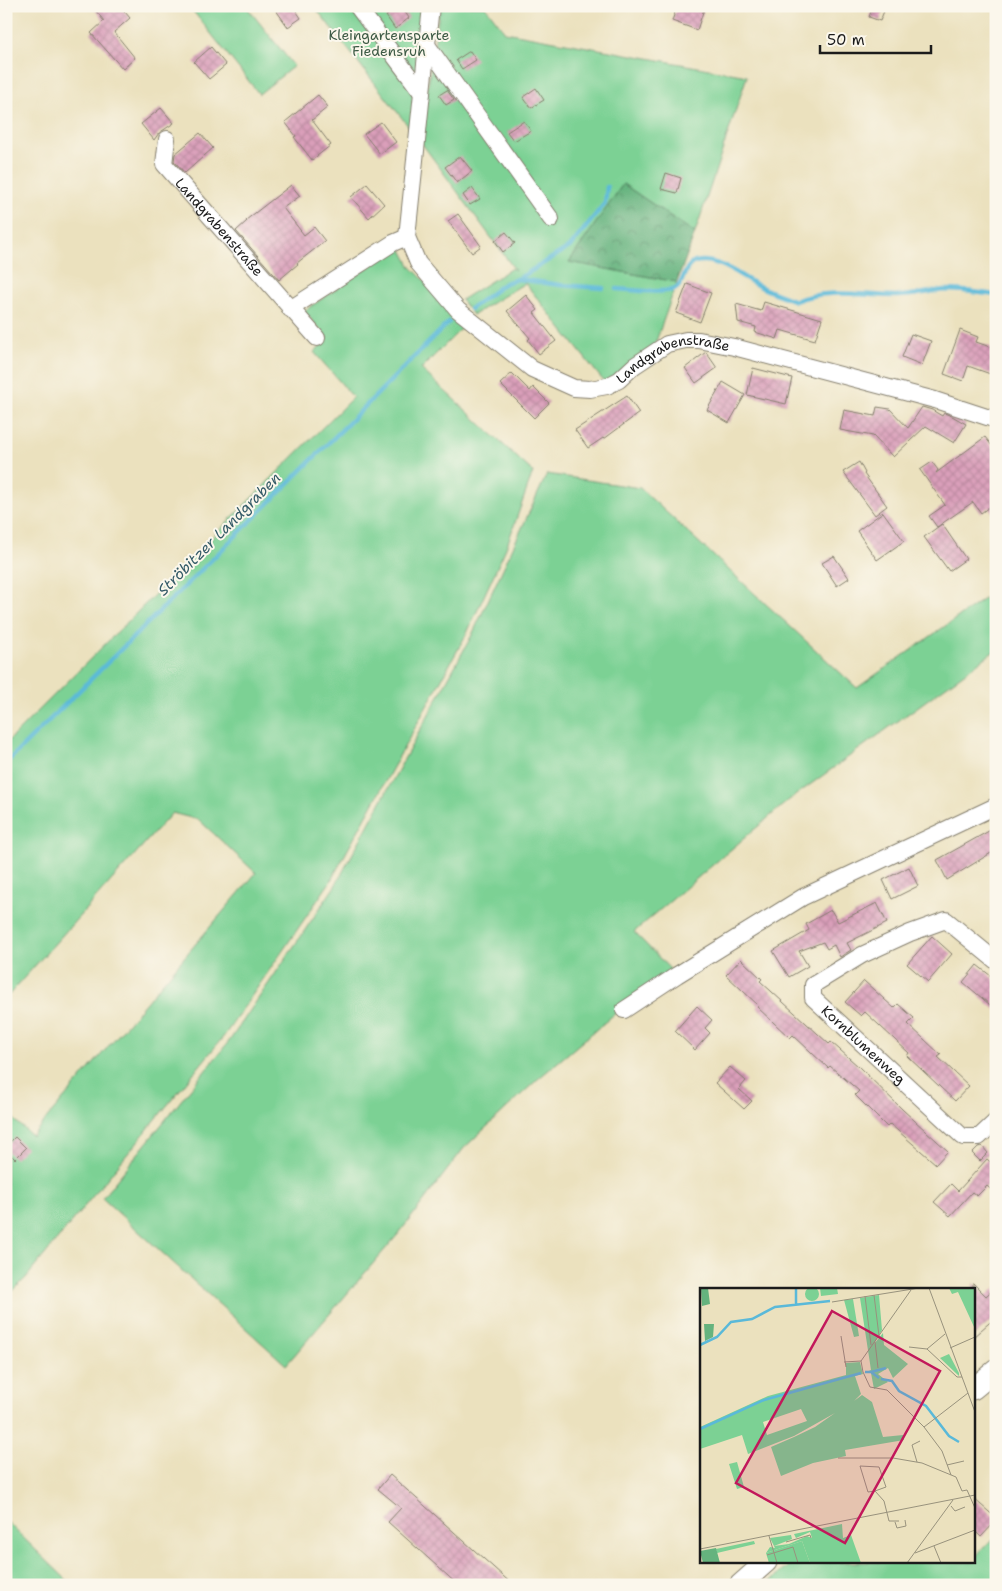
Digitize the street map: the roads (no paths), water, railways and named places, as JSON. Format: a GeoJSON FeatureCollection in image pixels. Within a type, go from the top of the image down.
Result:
{"type":"FeatureCollection","features":[{"type":"Feature","properties":{"kind":"main road"},"geometry":{"type":"LineString","coordinates":[[974,1388],[996,1370]]}},
{"type":"Feature","properties":{"kind":"main road"},"geometry":{"type":"LineString","coordinates":[[740,1585],[764,1564]]}},
{"type":"Feature","properties":{"kind":"street"},"geometry":{"type":"LineString","coordinates":[[357,6],[422,92]]}},
{"type":"Feature","properties":{"kind":"street","name":"Landgrabenstraße"},"geometry":{"type":"LineString","coordinates":[[432,6],[415,143],[407,237],[418,263],[458,310],[532,369],[574,388],[590,389],[607,386],[619,380],[634,366],[667,344],[686,340],[698,340],[734,347],[935,400],[996,420]]}},
{"type":"Feature","properties":{"kind":"street"},"geometry":{"type":"LineString","coordinates":[[427,45],[551,219]]}},
{"type":"Feature","properties":{"kind":"street","name":"Landgrabenstraße"},"geometry":{"type":"LineString","coordinates":[[167,140],[164,164],[317,338]]}},
{"type":"Feature","properties":{"kind":"street"},"geometry":{"type":"LineString","coordinates":[[290,309],[393,243],[407,237]]}},
{"type":"Feature","properties":{"kind":"street"},"geometry":{"type":"LineString","coordinates":[[624,1010],[803,897],[996,806]]}},
{"type":"Feature","properties":{"kind":"street","name":"Kornblumenweg"},"geometry":{"type":"LineString","coordinates":[[996,962],[946,920],[910,933],[862,955],[813,985],[813,998],[963,1137],[979,1137],[996,1121]]}},
{"type":"Feature","properties":{"kind":"waterway"},"geometry":{"type":"LineString","coordinates":[[518,279],[571,246],[605,203],[607,187]]}},
{"type":"Feature","properties":{"kind":"waterway","name":"Ströbitzer Landgraben"},"geometry":{"type":"LineString","coordinates":[[617,289],[650,291],[674,289],[678,287],[691,264],[703,261],[728,268],[763,288],[795,301],[807,297],[832,294],[897,296],[946,290],[996,295]]}},
{"type":"Feature","properties":{"kind":"waterway","name":"Ströbitzer Landgraben"},"geometry":{"type":"LineString","coordinates":[[470,309],[505,283],[518,279],[560,285],[603,288]]}},
{"type":"Feature","properties":{"kind":"waterway","name":"Ströbitzer Landgraben"},"geometry":{"type":"LineString","coordinates":[[6,763],[449,322]]}},
{"type":"Feature","properties":{"kind":"park label","name":"Kleingartensparte Fiedensruh"},"geometry":{"type":"Point","coordinates":[389,43]}}]}
